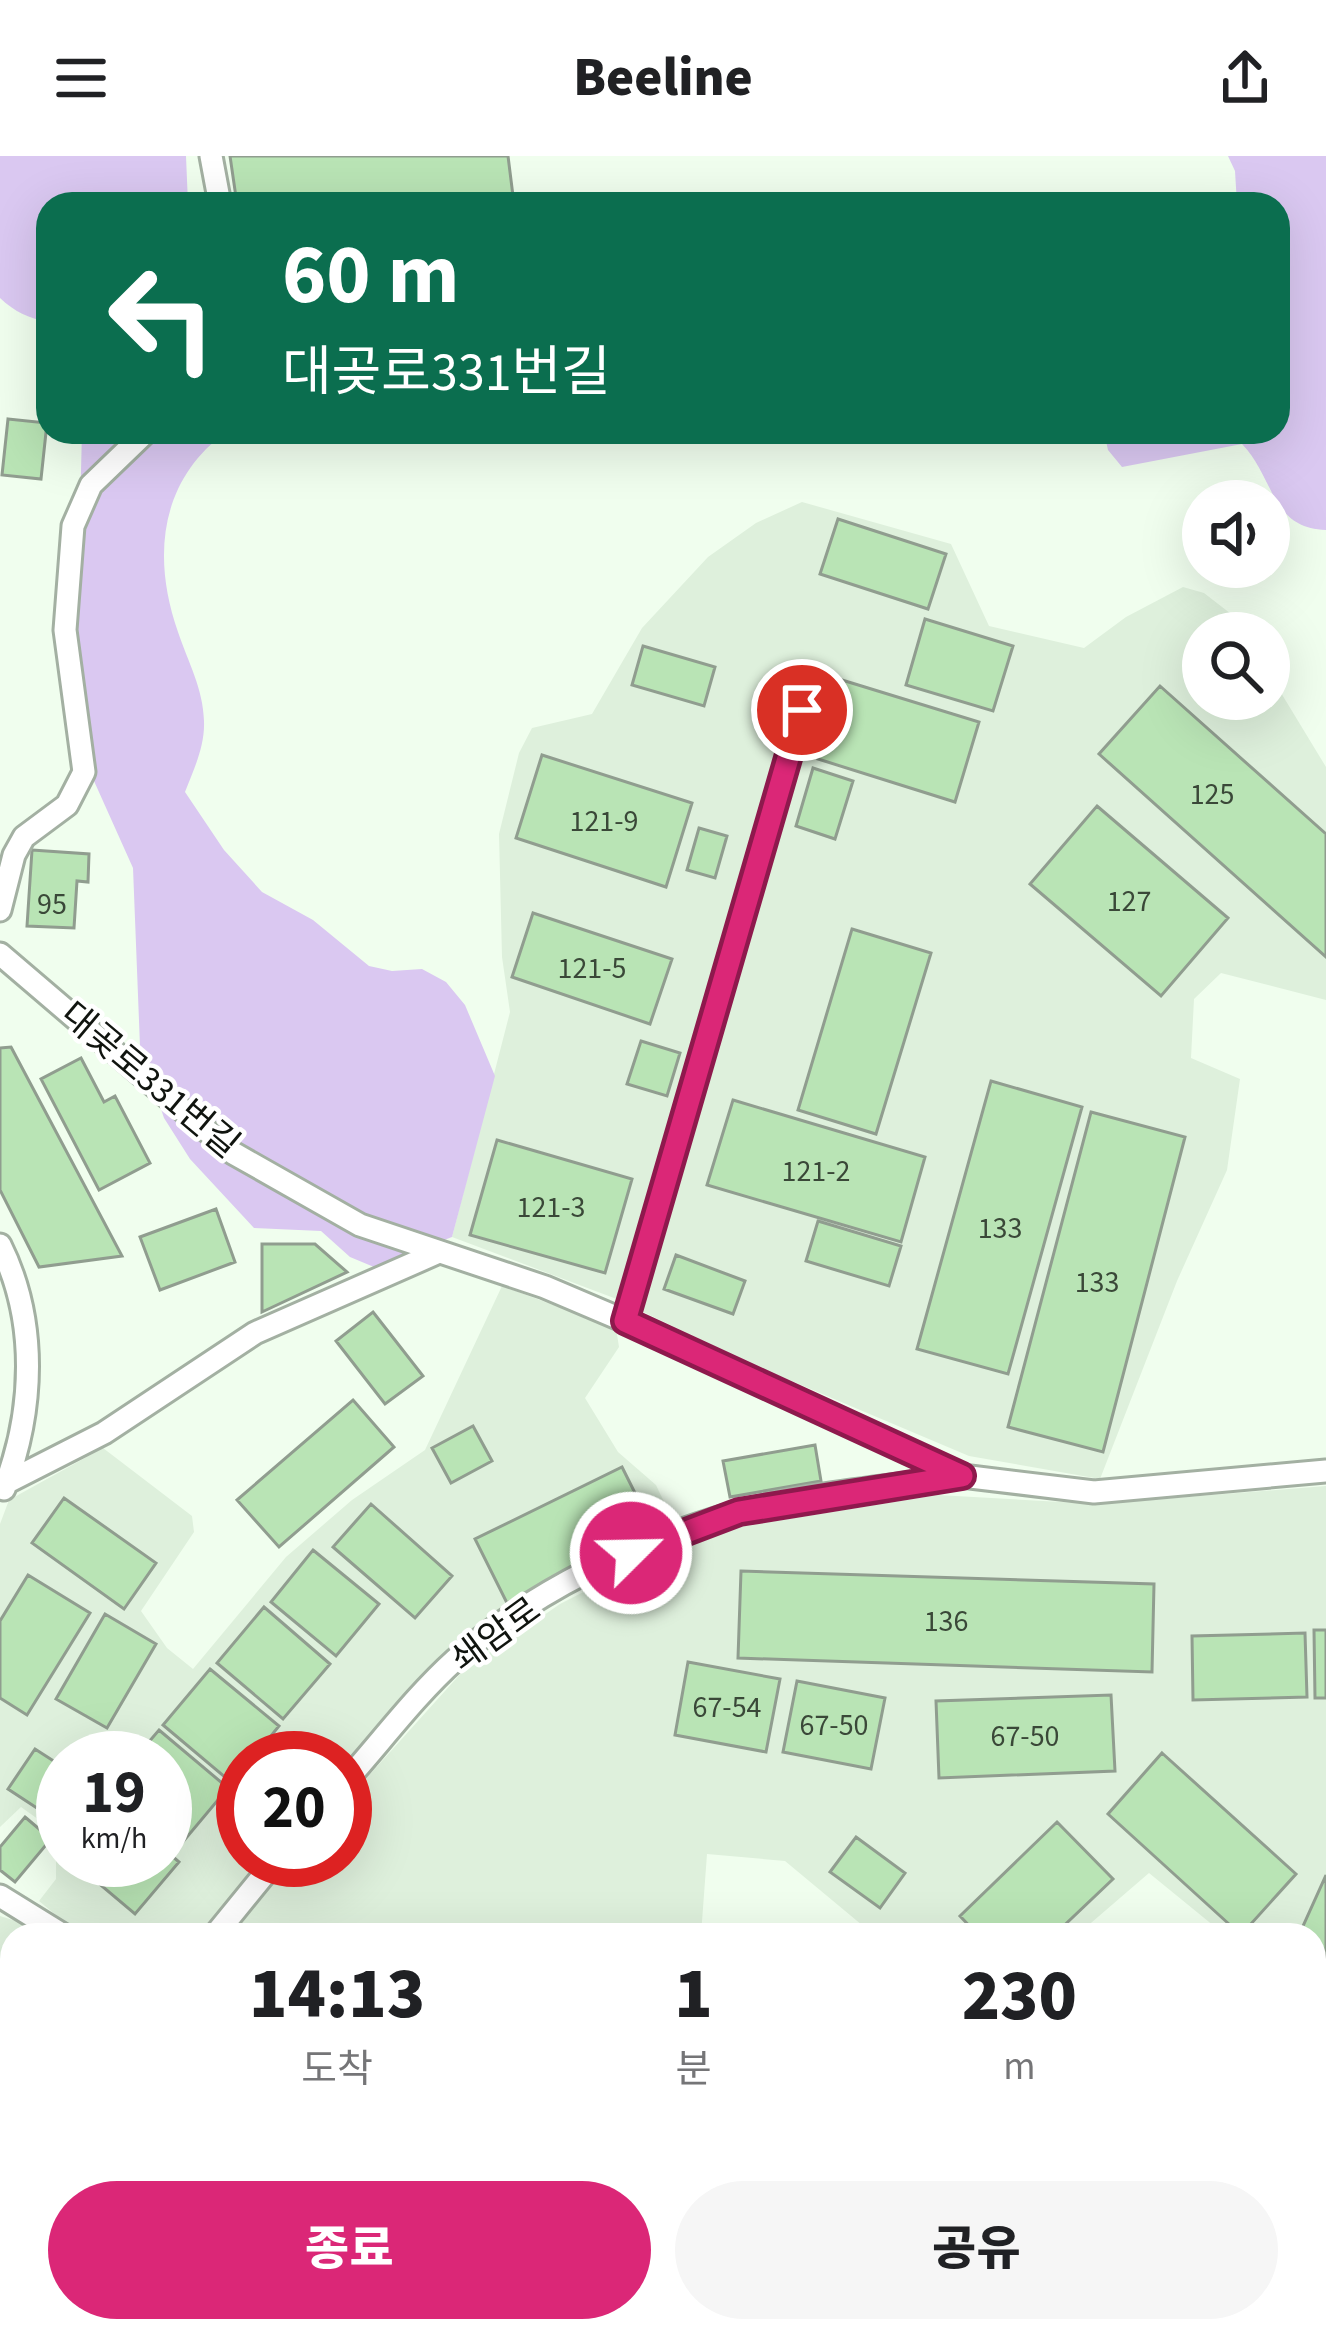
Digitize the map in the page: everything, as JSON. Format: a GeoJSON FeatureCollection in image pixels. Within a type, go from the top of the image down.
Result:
{"type":"FeatureCollection","features":[{"type":"Feature","properties":{"kind":"lane"},"geometry":{"type":"LineString","coordinates":[[211,156],[218,192]]}},
{"type":"Feature","properties":{"kind":"lane"},"geometry":{"type":"LineString","coordinates":[[0,910],[14,855],[24,837],[67,805],[84,772],[65,630],[73,526],[91,485],[134,444]]}},
{"type":"Feature","properties":{"kind":"lane"},"geometry":{"type":"LineString","coordinates":[[625,1321],[802,710]]}},
{"type":"Feature","properties":{"kind":"lane","name":"대곶로331번길"},"geometry":{"type":"LineString","coordinates":[[0,955],[233,1153],[360,1225],[625,1321],[962,1476],[1094,1492],[1326,1471]]}},
{"type":"Feature","properties":{"kind":"lane"},"geometry":{"type":"LineString","coordinates":[[0,1245],[28,1339],[27,1405],[2,1489]]}},
{"type":"Feature","properties":{"kind":"lane"},"geometry":{"type":"LineString","coordinates":[[2,1489],[104,1432],[255,1333],[439,1252]]}},
{"type":"Feature","properties":{"kind":"lane","name":"쇄암로"},"geometry":{"type":"LineString","coordinates":[[372,1752],[452,1663],[493,1629],[567,1585],[663,1538],[739,1512],[962,1476]]}},
{"type":"Feature","properties":{"kind":"lane"},"geometry":{"type":"LineString","coordinates":[[225,1923],[254,1887]]}},
{"type":"Feature","properties":{"kind":"lane"},"geometry":{"type":"LineString","coordinates":[[0,1896],[44,1923]]}},
{"type":"Feature","properties":{"kind":"shaded area"},"geometry":{"type":"Polygon","coordinates":[[[0,156],[186,156],[188,192],[36,192],[36,318],[0,298],[0,156]]]}},
{"type":"Feature","properties":{"kind":"shaded area"},"geometry":{"type":"Polygon","coordinates":[[[1228,156],[1326,156],[1326,530],[1290,516],[1290,480],[1265,480],[1242,444],[1290,444],[1290,192],[1236,192],[1228,156]]]}},
{"type":"Feature","properties":{"kind":"shaded area"},"geometry":{"type":"Polygon","coordinates":[[[82,444],[213,444],[175,497],[164,549],[170,604],[203,709],[201,748],[185,792],[224,850],[262,892],[313,920],[369,966],[392,971],[422,969],[446,982],[465,1005],[495,1076],[452,1237],[374,1267],[350,1257],[321,1231],[254,1228],[190,1159],[164,1118],[140,1046],[133,868],[94,781],[77,626],[82,444]]]}},
{"type":"Feature","properties":{"kind":"shaded area"},"geometry":{"type":"Polygon","coordinates":[[[1107,444],[1242,444],[1122,467],[1107,444]]]}},
{"type":"Feature","properties":{"kind":"shaded area"},"geometry":{"type":"Polygon","coordinates":[[[802,502],[951,544],[989,626],[1084,648],[1126,617],[1182,588],[1204,593],[1229,612],[1182,612],[1182,720],[1290,720],[1290,708],[1326,767],[1326,1000],[1221,973],[1194,999],[1191,1058],[1240,1079],[1227,1170],[1177,1281],[1100,1479],[969,1456],[756,1366],[614,1298],[452,1237],[510,1012],[502,957],[499,834],[519,753],[532,728],[592,714],[642,628],[708,557],[756,523],[802,502]]]}},
{"type":"Feature","properties":{"kind":"shaded area"},"geometry":{"type":"Polygon","coordinates":[[[502,1286],[616,1328],[619,1347],[585,1398],[618,1452],[656,1485],[674,1523],[499,1613],[443,1653],[372,1733],[216,1731],[216,1887],[240,1887],[210,1923],[66,1923],[39,1901],[50,1887],[192,1887],[192,1731],[36,1731],[36,1818],[21,1807],[0,1827],[0,1524],[9,1500],[103,1448],[192,1516],[194,1532],[141,1611],[167,1648],[193,1669],[286,1557],[352,1500],[425,1450],[502,1286]]]}},
{"type":"Feature","properties":{"kind":"shaded area"},"geometry":{"type":"Polygon","coordinates":[[[1326,1486],[1326,1923],[1210,1923],[1149,1873],[1091,1923],[860,1923],[785,1861],[707,1854],[702,1923],[239,1923],[270,1887],[372,1887],[372,1772],[463,1671],[560,1604],[654,1556],[733,1528],[938,1495],[1098,1504],[1326,1486]]]}},
{"type":"Feature","properties":{"kind":"building"},"geometry":{"type":"Polygon","coordinates":[[[230,156],[508,156],[512,192],[235,192],[230,156]]]}},
{"type":"Feature","properties":{"kind":"building"},"geometry":{"type":"Polygon","coordinates":[[[8,419],[36,422],[36,444],[45,444],[41,479],[2,475],[8,419]]]}},
{"type":"Feature","properties":{"kind":"building"},"geometry":{"type":"Polygon","coordinates":[[[838,519],[946,554],[928,609],[820,574],[838,519]]]}},
{"type":"Feature","properties":{"kind":"building"},"geometry":{"type":"Polygon","coordinates":[[[925,619],[1013,646],[993,711],[906,685],[925,619]]]}},
{"type":"Feature","properties":{"kind":"building"},"geometry":{"type":"Polygon","coordinates":[[[643,646],[715,667],[704,706],[632,685],[643,646]]]}},
{"type":"Feature","properties":{"kind":"building"},"geometry":{"type":"Polygon","coordinates":[[[842,680],[979,722],[955,802],[818,759],[842,680]]]}},
{"type":"Feature","properties":{"kind":"building"},"geometry":{"type":"Polygon","coordinates":[[[1160,686],[1182,706],[1182,720],[1198,720],[1326,834],[1326,957],[1099,754],[1160,686]]]}},
{"type":"Feature","properties":{"kind":"building"},"geometry":{"type":"Polygon","coordinates":[[[542,755],[692,803],[666,887],[516,838],[542,755]]]}},
{"type":"Feature","properties":{"kind":"building"},"geometry":{"type":"Polygon","coordinates":[[[813,768],[853,781],[835,839],[796,826],[813,768]]]}},
{"type":"Feature","properties":{"kind":"building"},"geometry":{"type":"Polygon","coordinates":[[[1097,806],[1228,918],[1161,996],[1030,884],[1097,806]]]}},
{"type":"Feature","properties":{"kind":"building"},"geometry":{"type":"Polygon","coordinates":[[[699,828],[727,836],[715,878],[687,870],[699,828]]]}},
{"type":"Feature","properties":{"kind":"building"},"geometry":{"type":"Polygon","coordinates":[[[32,850],[89,854],[88,882],[77,881],[74,928],[27,926],[32,850]]]}},
{"type":"Feature","properties":{"kind":"building"},"geometry":{"type":"Polygon","coordinates":[[[533,913],[672,959],[650,1024],[512,977],[533,913]]]}},
{"type":"Feature","properties":{"kind":"building"},"geometry":{"type":"Polygon","coordinates":[[[852,929],[931,953],[876,1134],[798,1110],[852,929]]]}},
{"type":"Feature","properties":{"kind":"building"},"geometry":{"type":"Polygon","coordinates":[[[641,1041],[680,1053],[667,1096],[627,1084],[641,1041]]]}},
{"type":"Feature","properties":{"kind":"building"},"geometry":{"type":"Polygon","coordinates":[[[11,1047],[122,1256],[39,1267],[0,1190],[0,1048],[11,1047]]]}},
{"type":"Feature","properties":{"kind":"building"},"geometry":{"type":"Polygon","coordinates":[[[81,1058],[104,1102],[115,1096],[150,1163],[99,1190],[41,1079],[81,1058]]]}},
{"type":"Feature","properties":{"kind":"building"},"geometry":{"type":"Polygon","coordinates":[[[991,1081],[1082,1107],[1008,1374],[917,1349],[991,1081]]]}},
{"type":"Feature","properties":{"kind":"building"},"geometry":{"type":"Polygon","coordinates":[[[733,1100],[925,1157],[901,1242],[707,1185],[733,1100]]]}},
{"type":"Feature","properties":{"kind":"building"},"geometry":{"type":"Polygon","coordinates":[[[1091,1112],[1185,1137],[1103,1452],[1008,1427],[1091,1112]]]}},
{"type":"Feature","properties":{"kind":"building"},"geometry":{"type":"Polygon","coordinates":[[[497,1140],[632,1179],[605,1273],[470,1235],[497,1140]]]}},
{"type":"Feature","properties":{"kind":"building"},"geometry":{"type":"Polygon","coordinates":[[[216,1209],[235,1262],[160,1290],[140,1237],[216,1209]]]}},
{"type":"Feature","properties":{"kind":"building"},"geometry":{"type":"Polygon","coordinates":[[[818,1221],[901,1246],[889,1286],[806,1261],[818,1221]]]}},
{"type":"Feature","properties":{"kind":"building"},"geometry":{"type":"Polygon","coordinates":[[[262,1244],[315,1244],[347,1272],[262,1312],[262,1244]]]}},
{"type":"Feature","properties":{"kind":"building"},"geometry":{"type":"Polygon","coordinates":[[[676,1255],[745,1281],[733,1314],[664,1289],[676,1255]]]}},
{"type":"Feature","properties":{"kind":"building"},"geometry":{"type":"Polygon","coordinates":[[[373,1312],[423,1376],[385,1404],[336,1341],[373,1312]]]}},
{"type":"Feature","properties":{"kind":"building"},"geometry":{"type":"Polygon","coordinates":[[[353,1400],[394,1447],[279,1547],[237,1500],[353,1400]]]}},
{"type":"Feature","properties":{"kind":"building"},"geometry":{"type":"Polygon","coordinates":[[[473,1426],[492,1461],[451,1483],[432,1448],[473,1426]]]}},
{"type":"Feature","properties":{"kind":"building"},"geometry":{"type":"Polygon","coordinates":[[[815,1445],[821,1481],[730,1497],[723,1461],[815,1445]]]}},
{"type":"Feature","properties":{"kind":"building"},"geometry":{"type":"Polygon","coordinates":[[[622,1467],[654,1531],[507,1603],[475,1539],[622,1467]]]}},
{"type":"Feature","properties":{"kind":"building"},"geometry":{"type":"Polygon","coordinates":[[[64,1498],[156,1563],[124,1609],[32,1543],[64,1498]]]}},
{"type":"Feature","properties":{"kind":"building"},"geometry":{"type":"Polygon","coordinates":[[[371,1504],[452,1576],[415,1618],[333,1547],[371,1504]]]}},
{"type":"Feature","properties":{"kind":"building"},"geometry":{"type":"Polygon","coordinates":[[[313,1550],[379,1604],[336,1656],[271,1602],[313,1550]]]}},
{"type":"Feature","properties":{"kind":"building"},"geometry":{"type":"Polygon","coordinates":[[[741,1571],[1154,1584],[1152,1672],[738,1658],[741,1571]]]}},
{"type":"Feature","properties":{"kind":"building"},"geometry":{"type":"Polygon","coordinates":[[[28,1575],[90,1613],[27,1715],[0,1698],[0,1621],[28,1575]]]}},
{"type":"Feature","properties":{"kind":"building"},"geometry":{"type":"Polygon","coordinates":[[[264,1607],[330,1664],[283,1719],[217,1663],[264,1607]]]}},
{"type":"Feature","properties":{"kind":"building"},"geometry":{"type":"Polygon","coordinates":[[[105,1614],[156,1644],[107,1728],[56,1699],[105,1614]]]}},
{"type":"Feature","properties":{"kind":"building"},"geometry":{"type":"Polygon","coordinates":[[[1314,1630],[1326,1630],[1326,1698],[1315,1698],[1314,1630]]]}},
{"type":"Feature","properties":{"kind":"building"},"geometry":{"type":"Polygon","coordinates":[[[1305,1633],[1307,1697],[1193,1700],[1192,1636],[1305,1633]]]}},
{"type":"Feature","properties":{"kind":"building"},"geometry":{"type":"Polygon","coordinates":[[[688,1662],[780,1679],[766,1752],[675,1735],[688,1662]]]}},
{"type":"Feature","properties":{"kind":"building"},"geometry":{"type":"Polygon","coordinates":[[[210,1669],[279,1726],[275,1731],[216,1731],[216,1770],[192,1749],[192,1731],[170,1731],[163,1725],[210,1669]]]}},
{"type":"Feature","properties":{"kind":"building"},"geometry":{"type":"Polygon","coordinates":[[[797,1681],[885,1698],[871,1769],[783,1752],[797,1681]]]}},
{"type":"Feature","properties":{"kind":"building"},"geometry":{"type":"Polygon","coordinates":[[[1111,1695],[1115,1771],[939,1778],[936,1701],[1111,1695]]]}},
{"type":"Feature","properties":{"kind":"building"},"geometry":{"type":"Polygon","coordinates":[[[35,1749],[36,1750],[36,1807],[8,1789],[35,1749]]]}},
{"type":"Feature","properties":{"kind":"building"},"geometry":{"type":"Polygon","coordinates":[[[1162,1753],[1296,1874],[1252,1923],[1228,1923],[1108,1814],[1162,1753]]]}},
{"type":"Feature","properties":{"kind":"building"},"geometry":{"type":"Polygon","coordinates":[[[192,1758],[216,1778],[216,1802],[192,1831],[192,1758]]]}},
{"type":"Feature","properties":{"kind":"building"},"geometry":{"type":"Polygon","coordinates":[[[25,1817],[36,1826],[36,1857],[15,1882],[0,1870],[0,1847],[25,1817]]]}},
{"type":"Feature","properties":{"kind":"building"},"geometry":{"type":"Polygon","coordinates":[[[1057,1822],[1113,1879],[1067,1923],[967,1923],[960,1916],[1057,1822]]]}},
{"type":"Feature","properties":{"kind":"building"},"geometry":{"type":"Polygon","coordinates":[[[856,1837],[905,1873],[880,1908],[830,1872],[856,1837]]]}},
{"type":"Feature","properties":{"kind":"building"},"geometry":{"type":"Polygon","coordinates":[[[1326,1875],[1326,1923],[1304,1923],[1326,1875]]]}},
{"type":"Feature","properties":{"kind":"building"},"geometry":{"type":"Polygon","coordinates":[[[103,1887],[158,1887],[135,1914],[103,1887]]]}},
{"type":"Feature","properties":{"kind":"route"},"geometry":{"type":"LineString","coordinates":[[631,1553],[739,1512],[962,1476],[625,1321],[802,710]]}}]}
